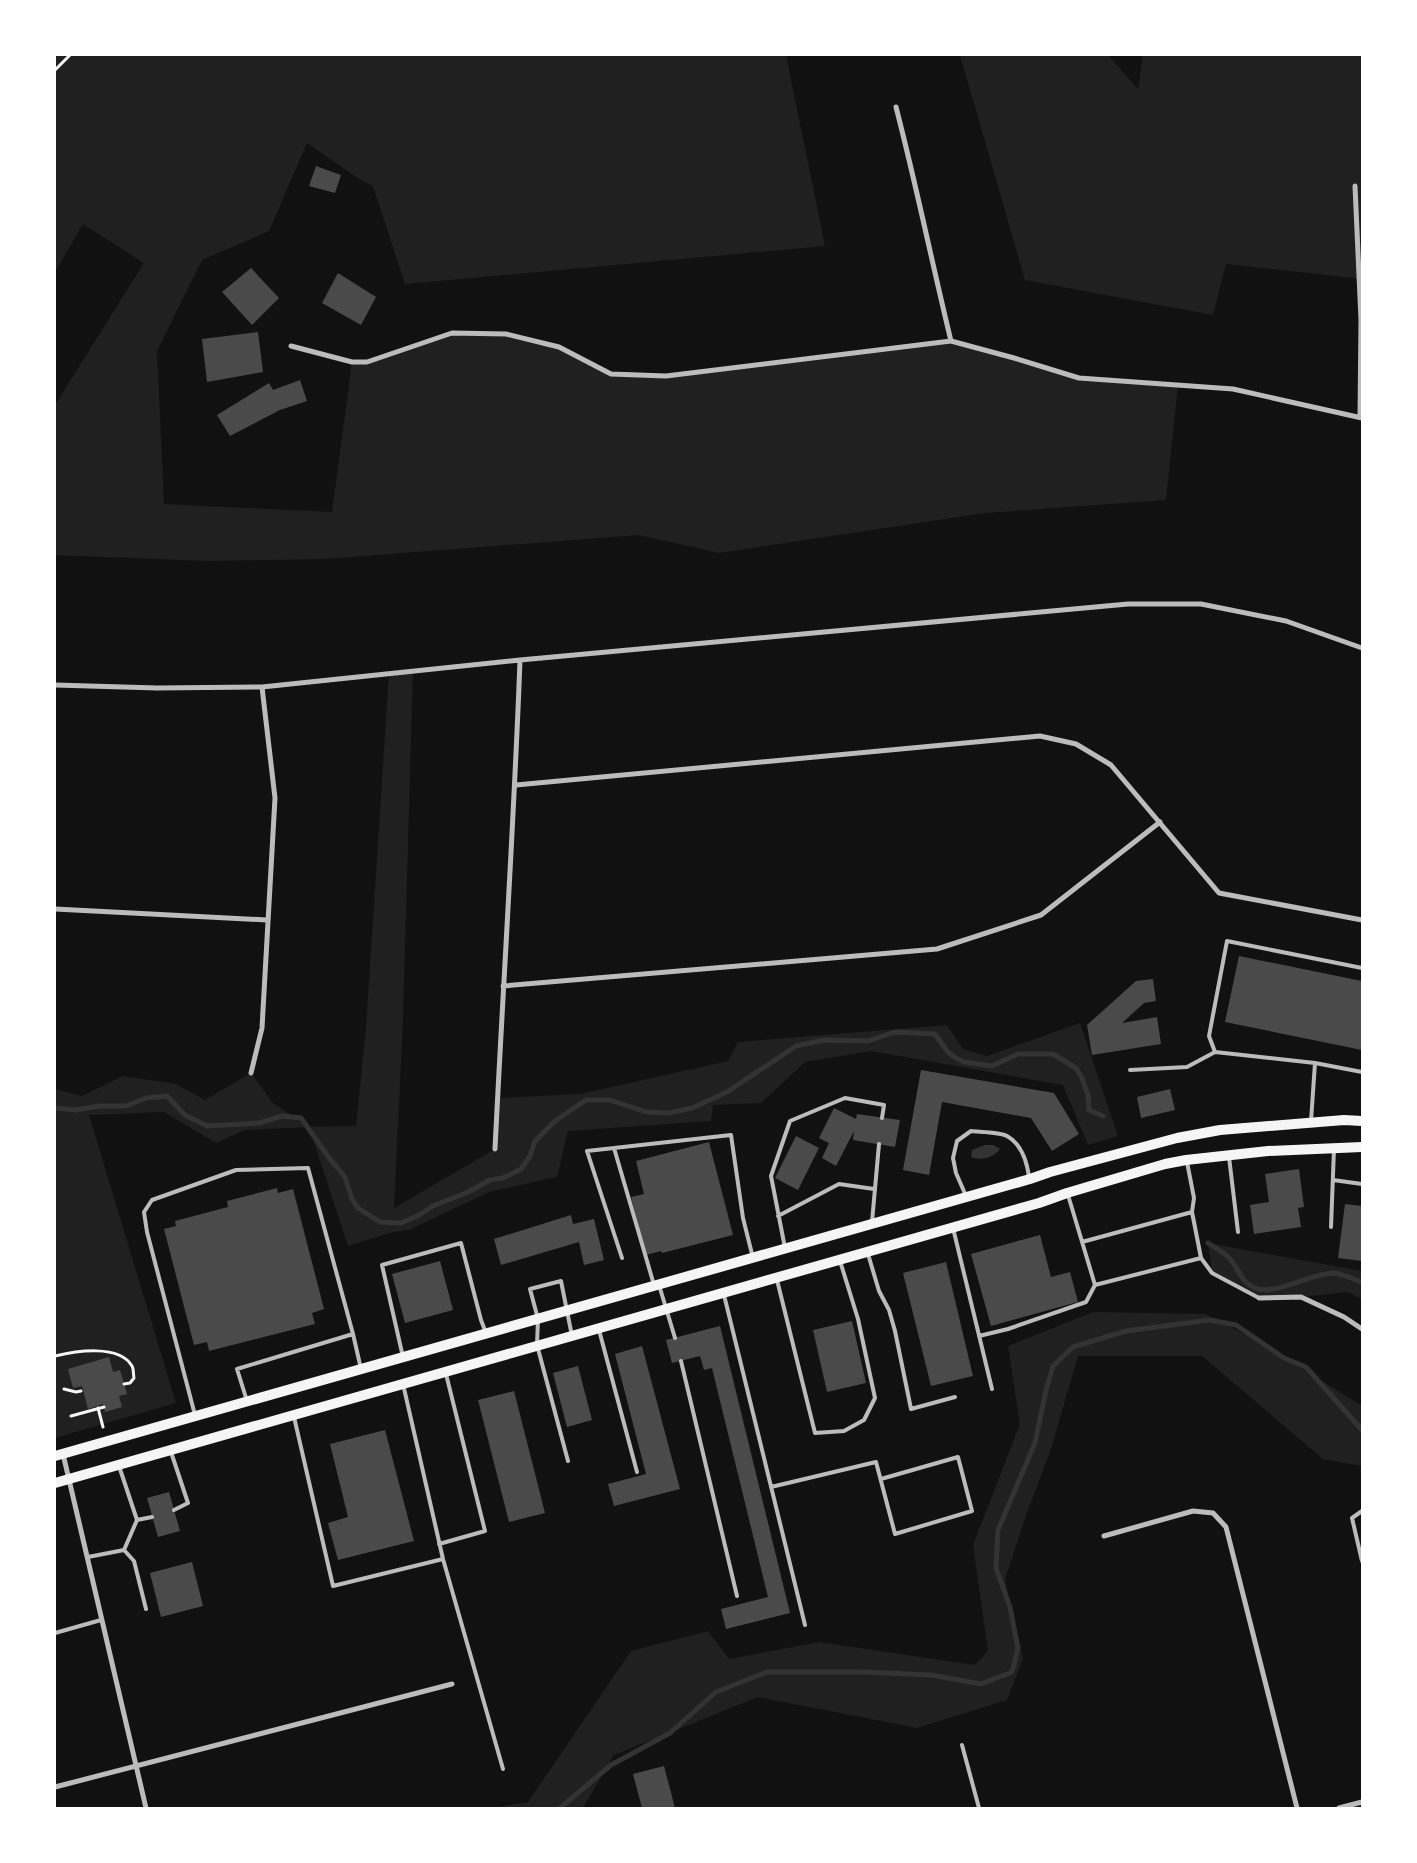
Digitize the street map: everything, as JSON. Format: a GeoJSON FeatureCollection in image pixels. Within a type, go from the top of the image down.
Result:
{"type":"FeatureCollection","features":[{"type":"Feature","properties":{"kind":"main road"},"geometry":{"type":"LineString","coordinates":[[59,1455],[1050,1172],[1177,1138],[1220,1130],[1344,1120],[1362,1121]]}},
{"type":"Feature","properties":{"kind":"main road"},"geometry":{"type":"LineString","coordinates":[[55,1483],[953,1228],[1165,1164],[1229,1155],[1334,1147],[1362,1147]]}},
{"type":"Feature","properties":{"kind":"street"},"geometry":{"type":"LineString","coordinates":[[896,106],[951,341]]}},
{"type":"Feature","properties":{"kind":"street"},"geometry":{"type":"LineString","coordinates":[[291,346],[352,362],[367,362],[452,333],[506,334],[559,347],[611,374],[666,376],[951,341],[1079,378],[1233,389],[1361,417],[1361,320],[1355,186]]}},
{"type":"Feature","properties":{"kind":"street"},"geometry":{"type":"LineString","coordinates":[[55,685],[157,688],[262,687],[520,660],[1128,604],[1201,604],[1286,621],[1362,648]]}},
{"type":"Feature","properties":{"kind":"street"},"geometry":{"type":"LineString","coordinates":[[496,1149],[503,986],[516,785],[520,660]]}},
{"type":"Feature","properties":{"kind":"street"},"geometry":{"type":"LineString","coordinates":[[251,1073],[262,1028],[275,798],[262,687]]}},
{"type":"Feature","properties":{"kind":"street"},"geometry":{"type":"LineString","coordinates":[[516,785],[1040,736],[1076,744],[1111,765],[1219,893],[1362,920]]}},
{"type":"Feature","properties":{"kind":"street"},"geometry":{"type":"LineString","coordinates":[[503,986],[937,949],[1041,915],[1160,822]]}},
{"type":"Feature","properties":{"kind":"street"},"geometry":{"type":"LineString","coordinates":[[55,909],[267,920]]}},
{"type":"Feature","properties":{"kind":"street"},"geometry":{"type":"LineString","coordinates":[[1259,1298],[1301,1297],[1344,1317],[1362,1329]]}},
{"type":"Feature","properties":{"kind":"street"},"geometry":{"type":"LineString","coordinates":[[59,1455],[69,1479],[146,1808]]}},
{"type":"Feature","properties":{"kind":"street"},"geometry":{"type":"LineString","coordinates":[[1104,1536],[1193,1511],[1213,1514],[1226,1527],[1297,1808]]}},
{"type":"Feature","properties":{"kind":"street"},"geometry":{"type":"LineString","coordinates":[[55,1787],[452,1684]]}},
{"type":"Feature","properties":{"kind":"street"},"geometry":{"type":"LineString","coordinates":[[1339,1808],[1362,1802]]}},
{"type":"Feature","properties":{"kind":"lane"},"geometry":{"type":"LineString","coordinates":[[1215,1052],[1209,1036],[1227,941],[1362,968]]}},
{"type":"Feature","properties":{"kind":"lane"},"geometry":{"type":"LineString","coordinates":[[1130,1070],[1187,1067],[1215,1052],[1315,1063],[1362,1072]]}},
{"type":"Feature","properties":{"kind":"lane"},"geometry":{"type":"LineString","coordinates":[[1311,1123],[1315,1063]]}},
{"type":"Feature","properties":{"kind":"lane"},"geometry":{"type":"LineString","coordinates":[[785,1248],[771,1176],[790,1120],[845,1098],[884,1105],[882,1118]]}},
{"type":"Feature","properties":{"kind":"lane"},"geometry":{"type":"LineString","coordinates":[[966,1197],[956,1173],[953,1158],[957,1141],[971,1131],[1006,1135],[1019,1149],[1026,1161],[1030,1179]]}},
{"type":"Feature","properties":{"kind":"lane"},"geometry":{"type":"LineString","coordinates":[[622,1258],[587,1151],[731,1135],[742,1218],[753,1258]]}},
{"type":"Feature","properties":{"kind":"lane"},"geometry":{"type":"LineString","coordinates":[[872,1224],[880,1144]]}},
{"type":"Feature","properties":{"kind":"lane"},"geometry":{"type":"LineString","coordinates":[[1331,1227],[1334,1147]]}},
{"type":"Feature","properties":{"kind":"lane"},"geometry":{"type":"LineString","coordinates":[[614,1148],[675,1338]]}},
{"type":"Feature","properties":{"kind":"lane"},"geometry":{"type":"LineString","coordinates":[[1229,1155],[1238,1232]]}},
{"type":"Feature","properties":{"kind":"lane"},"geometry":{"type":"LineString","coordinates":[[1186,1160],[1194,1198],[1192,1212],[1201,1258],[1212,1273],[1259,1298]]}},
{"type":"Feature","properties":{"kind":"lane"},"geometry":{"type":"LineString","coordinates":[[195,1416],[147,1232],[144,1212],[152,1200],[236,1170],[308,1168],[362,1369]]}},
{"type":"Feature","properties":{"kind":"lane"},"geometry":{"type":"LineString","coordinates":[[1333,1180],[1362,1184]]}},
{"type":"Feature","properties":{"kind":"lane"},"geometry":{"type":"LineString","coordinates":[[778,1216],[840,1184],[874,1189]]}},
{"type":"Feature","properties":{"kind":"lane"},"geometry":{"type":"LineString","coordinates":[[979,1336],[1008,1329],[1086,1302],[1094,1286],[1067,1193]]}},
{"type":"Feature","properties":{"kind":"lane"},"geometry":{"type":"LineString","coordinates":[[1082,1242],[1192,1212]]}},
{"type":"Feature","properties":{"kind":"lane"},"geometry":{"type":"LineString","coordinates":[[953,1228],[992,1389]]}},
{"type":"Feature","properties":{"kind":"lane"},"geometry":{"type":"LineString","coordinates":[[403,1357],[382,1265],[461,1243],[486,1333]]}},
{"type":"Feature","properties":{"kind":"lane"},"geometry":{"type":"LineString","coordinates":[[868,1252],[878,1292],[889,1310],[895,1331],[911,1409],[955,1397]]}},
{"type":"Feature","properties":{"kind":"lane"},"geometry":{"type":"LineString","coordinates":[[1094,1286],[1201,1258]]}},
{"type":"Feature","properties":{"kind":"lane"},"geometry":{"type":"LineString","coordinates":[[776,1278],[815,1433],[844,1431],[864,1420],[875,1398],[858,1319],[840,1260]]}},
{"type":"Feature","properties":{"kind":"lane"},"geometry":{"type":"LineString","coordinates":[[568,1461],[537,1346],[538,1319],[530,1289],[561,1281],[572,1336]]}},
{"type":"Feature","properties":{"kind":"lane"},"geometry":{"type":"LineString","coordinates":[[723,1293],[804,1625]]}},
{"type":"Feature","properties":{"kind":"lane"},"geometry":{"type":"LineString","coordinates":[[599,1328],[637,1472]]}},
{"type":"Feature","properties":{"kind":"lane"},"geometry":{"type":"LineString","coordinates":[[247,1401],[237,1370],[353,1334]]}},
{"type":"Feature","properties":{"kind":"lane"},"geometry":{"type":"LineString","coordinates":[[681,1361],[738,1596]]}},
{"type":"Feature","properties":{"kind":"lane"},"geometry":{"type":"LineString","coordinates":[[440,1544],[485,1531],[445,1372]]}},
{"type":"Feature","properties":{"kind":"lane"},"geometry":{"type":"LineString","coordinates":[[403,1384],[443,1559],[502,1769]]}},
{"type":"Feature","properties":{"kind":"lane"},"geometry":{"type":"LineString","coordinates":[[294,1414],[333,1586],[443,1559]]}},
{"type":"Feature","properties":{"kind":"lane"},"geometry":{"type":"LineString","coordinates":[[170,1450],[188,1502],[174,1510]]}},
{"type":"Feature","properties":{"kind":"lane"},"geometry":{"type":"LineString","coordinates":[[771,1487],[876,1462],[895,1534],[972,1511],[958,1457],[881,1479]]}},
{"type":"Feature","properties":{"kind":"lane"},"geometry":{"type":"LineString","coordinates":[[119,1464],[137,1520],[124,1550]]}},
{"type":"Feature","properties":{"kind":"lane"},"geometry":{"type":"LineString","coordinates":[[1362,1511],[1352,1518],[1362,1561]]}},
{"type":"Feature","properties":{"kind":"lane"},"geometry":{"type":"LineString","coordinates":[[137,1520],[152,1517]]}},
{"type":"Feature","properties":{"kind":"lane"},"geometry":{"type":"LineString","coordinates":[[88,1557],[124,1550]]}},
{"type":"Feature","properties":{"kind":"lane"},"geometry":{"type":"LineString","coordinates":[[124,1550],[134,1561],[146,1609]]}},
{"type":"Feature","properties":{"kind":"lane"},"geometry":{"type":"LineString","coordinates":[[55,1633],[101,1620]]}},
{"type":"Feature","properties":{"kind":"lane"},"geometry":{"type":"LineString","coordinates":[[962,1745],[979,1808]]}},
{"type":"Feature","properties":{"kind":"path"},"geometry":{"type":"LineString","coordinates":[[55,70],[70,55]]}},
{"type":"Feature","properties":{"kind":"path"},"geometry":{"type":"LineString","coordinates":[[55,1356],[103,1351],[121,1356],[132,1367],[134,1378],[130,1383],[124,1384]]}},
{"type":"Feature","properties":{"kind":"path"},"geometry":{"type":"LineString","coordinates":[[64,1389],[76,1392],[82,1391]]}},
{"type":"Feature","properties":{"kind":"path"},"geometry":{"type":"LineString","coordinates":[[71,1416],[104,1407]]}},
{"type":"Feature","properties":{"kind":"path"},"geometry":{"type":"LineString","coordinates":[[98,1408],[103,1427]]}},
{"type":"Feature","properties":{"kind":"shaded area"},"geometry":{"type":"Polygon","coordinates":[[[55,55],[786,55],[825,246],[405,284],[373,186],[359,179],[307,143],[269,231],[202,260],[157,351],[164,504],[332,512],[352,362],[367,362],[452,333],[506,334],[559,347],[611,374],[666,376],[951,341],[1079,378],[1178,385],[1166,500],[985,513],[719,553],[639,535],[324,559],[207,561],[55,555],[55,405],[144,263],[83,224],[55,272],[55,55]]]}},
{"type":"Feature","properties":{"kind":"shaded area"},"geometry":{"type":"Polygon","coordinates":[[[960,55],[1108,55],[1138,89],[1143,55],[1362,55],[1362,279],[1226,264],[1213,315],[1025,280],[960,55]]]}},
{"type":"Feature","properties":{"kind":"shaded area"},"geometry":{"type":"Polygon","coordinates":[[[413,671],[403,1020],[394,1208],[495,1149],[498,1098],[580,1094],[728,1061],[738,1042],[947,1025],[963,1049],[987,1056],[1080,1023],[1118,1136],[1088,1145],[1063,1085],[871,1051],[805,1062],[761,1103],[713,1105],[711,1121],[568,1131],[557,1177],[489,1192],[409,1230],[393,1232],[348,1246],[309,1127],[356,1126],[366,1028],[389,673],[413,671]]]}},
{"type":"Feature","properties":{"kind":"shaded area"},"geometry":{"type":"Polygon","coordinates":[[[251,1073],[273,1103],[309,1127],[245,1130],[216,1143],[164,1112],[89,1115],[176,1403],[55,1438],[55,1089],[82,1096],[123,1076],[176,1084],[205,1100],[251,1073]]]}},
{"type":"Feature","properties":{"kind":"shaded area"},"geometry":{"type":"Polygon","coordinates":[[[985,1145],[993,1145],[1000,1149],[994,1155],[987,1158],[971,1157],[972,1150],[985,1145]]]}},
{"type":"Feature","properties":{"kind":"shaded area"},"geometry":{"type":"Polygon","coordinates":[[[1208,1243],[1362,1271],[1362,1299],[1348,1292],[1301,1297],[1259,1298],[1212,1273],[1208,1243]]]}},
{"type":"Feature","properties":{"kind":"shaded area"},"geometry":{"type":"Polygon","coordinates":[[[1093,1312],[1205,1314],[1260,1342],[1362,1406],[1362,1466],[1323,1459],[1202,1356],[1078,1356],[1051,1449],[1025,1518],[1005,1580],[1023,1659],[1007,1700],[917,1728],[758,1697],[614,1755],[583,1808],[491,1808],[528,1802],[631,1651],[708,1631],[729,1659],[819,1642],[975,1665],[988,1651],[973,1545],[1020,1424],[1008,1346],[1093,1312]]]}},
{"type":"Feature","properties":{"kind":"building"},"geometry":{"type":"Polygon","coordinates":[[[316,166],[341,175],[335,193],[309,186],[316,166]]]}},
{"type":"Feature","properties":{"kind":"building"},"geometry":{"type":"Polygon","coordinates":[[[251,268],[279,298],[252,325],[222,292],[251,268]]]}},
{"type":"Feature","properties":{"kind":"building"},"geometry":{"type":"Polygon","coordinates":[[[338,273],[376,297],[361,325],[322,303],[338,273]]]}},
{"type":"Feature","properties":{"kind":"building"},"geometry":{"type":"Polygon","coordinates":[[[258,332],[263,372],[207,382],[202,339],[258,332]]]}},
{"type":"Feature","properties":{"kind":"building"},"geometry":{"type":"Polygon","coordinates":[[[300,380],[307,401],[280,410],[230,436],[217,415],[269,383],[273,390],[300,380]]]}},
{"type":"Feature","properties":{"kind":"building"},"geometry":{"type":"Polygon","coordinates":[[[1239,956],[1362,981],[1362,1050],[1225,1022],[1239,956]]]}},
{"type":"Feature","properties":{"kind":"building"},"geometry":{"type":"Polygon","coordinates":[[[1153,979],[1156,1001],[1144,1003],[1122,1023],[1157,1017],[1161,1044],[1092,1055],[1087,1025],[1136,981],[1153,979]]]}},
{"type":"Feature","properties":{"kind":"building"},"geometry":{"type":"Polygon","coordinates":[[[921,1070],[1054,1093],[1079,1134],[1052,1151],[1031,1118],[942,1102],[929,1175],[903,1170],[921,1070]]]}},
{"type":"Feature","properties":{"kind":"building"},"geometry":{"type":"Polygon","coordinates":[[[1170,1089],[1175,1110],[1141,1118],[1137,1097],[1170,1089]]]}},
{"type":"Feature","properties":{"kind":"building"},"geometry":{"type":"Polygon","coordinates":[[[834,1108],[856,1119],[857,1114],[900,1120],[895,1147],[853,1140],[854,1131],[836,1166],[822,1158],[829,1143],[819,1138],[834,1108]]]}},
{"type":"Feature","properties":{"kind":"building"},"geometry":{"type":"Polygon","coordinates":[[[796,1136],[819,1148],[798,1190],[775,1178],[796,1136]]]}},
{"type":"Feature","properties":{"kind":"building"},"geometry":{"type":"Polygon","coordinates":[[[709,1142],[733,1235],[662,1253],[661,1251],[646,1255],[631,1197],[644,1194],[636,1161],[709,1142]]]}},
{"type":"Feature","properties":{"kind":"building"},"geometry":{"type":"Polygon","coordinates":[[[1299,1169],[1304,1207],[1298,1208],[1301,1227],[1254,1234],[1250,1205],[1269,1202],[1265,1174],[1299,1169]]]}},
{"type":"Feature","properties":{"kind":"building"},"geometry":{"type":"Polygon","coordinates":[[[277,1188],[278,1193],[293,1189],[324,1309],[312,1313],[315,1324],[209,1351],[207,1342],[194,1345],[164,1229],[176,1226],[175,1221],[228,1207],[227,1201],[277,1188]]]}},
{"type":"Feature","properties":{"kind":"building"},"geometry":{"type":"Polygon","coordinates":[[[1345,1204],[1362,1206],[1362,1261],[1338,1258],[1345,1204]]]}},
{"type":"Feature","properties":{"kind":"building"},"geometry":{"type":"Polygon","coordinates":[[[571,1215],[573,1224],[594,1219],[604,1260],[584,1265],[579,1242],[501,1265],[494,1239],[571,1215]]]}},
{"type":"Feature","properties":{"kind":"building"},"geometry":{"type":"Polygon","coordinates":[[[1040,1235],[1051,1277],[1070,1272],[1078,1302],[991,1326],[971,1254],[1040,1235]]]}},
{"type":"Feature","properties":{"kind":"building"},"geometry":{"type":"Polygon","coordinates":[[[440,1261],[453,1310],[405,1323],[392,1274],[440,1261]]]}},
{"type":"Feature","properties":{"kind":"building"},"geometry":{"type":"Polygon","coordinates":[[[946,1262],[973,1376],[931,1386],[903,1273],[946,1262]]]}},
{"type":"Feature","properties":{"kind":"building"},"geometry":{"type":"Polygon","coordinates":[[[852,1321],[866,1383],[827,1392],[813,1330],[852,1321]]]}},
{"type":"Feature","properties":{"kind":"building"},"geometry":{"type":"Polygon","coordinates":[[[720,1326],[790,1613],[726,1629],[721,1609],[768,1597],[712,1368],[704,1370],[700,1356],[672,1363],[666,1340],[720,1326]]]}},
{"type":"Feature","properties":{"kind":"building"},"geometry":{"type":"Polygon","coordinates":[[[642,1346],[680,1489],[614,1506],[608,1484],[646,1474],[615,1354],[642,1346]]]}},
{"type":"Feature","properties":{"kind":"building"},"geometry":{"type":"Polygon","coordinates":[[[109,1357],[113,1372],[120,1370],[127,1394],[119,1396],[122,1407],[105,1412],[103,1404],[88,1409],[82,1386],[73,1388],[68,1369],[109,1357]]]}},
{"type":"Feature","properties":{"kind":"building"},"geometry":{"type":"Polygon","coordinates":[[[578,1366],[592,1420],[567,1427],[553,1373],[578,1366]]]}},
{"type":"Feature","properties":{"kind":"building"},"geometry":{"type":"Polygon","coordinates":[[[514,1391],[545,1513],[509,1522],[478,1400],[514,1391]]]}},
{"type":"Feature","properties":{"kind":"building"},"geometry":{"type":"Polygon","coordinates":[[[385,1430],[414,1541],[338,1560],[328,1523],[348,1517],[330,1444],[385,1430]]]}},
{"type":"Feature","properties":{"kind":"building"},"geometry":{"type":"Polygon","coordinates":[[[169,1492],[180,1531],[158,1537],[147,1498],[169,1492]]]}},
{"type":"Feature","properties":{"kind":"building"},"geometry":{"type":"Polygon","coordinates":[[[192,1562],[203,1606],[161,1617],[150,1573],[192,1562]]]}},
{"type":"Feature","properties":{"kind":"building"},"geometry":{"type":"Polygon","coordinates":[[[664,1766],[675,1808],[642,1808],[633,1774],[664,1766]]]}},
{"type":"Feature","properties":{"kind":"waterway"},"geometry":{"type":"LineString","coordinates":[[55,1108],[76,1110],[99,1106],[126,1106],[146,1098],[167,1096],[185,1115],[207,1126],[259,1123],[282,1116],[301,1118],[345,1177],[352,1199],[358,1208],[380,1222],[401,1223],[490,1180],[503,1178],[521,1169],[530,1156],[535,1141],[555,1121],[586,1100],[610,1100],[646,1112],[669,1113],[692,1108],[727,1092],[796,1046],[824,1040],[868,1041],[895,1032],[935,1034],[947,1051],[954,1057],[964,1062],[992,1066],[1018,1054],[1053,1054],[1076,1068],[1088,1095],[1089,1110],[1103,1116]]}},
{"type":"Feature","properties":{"kind":"waterway"},"geometry":{"type":"LineString","coordinates":[[1208,1243],[1228,1257],[1244,1280],[1252,1287],[1258,1289],[1275,1289],[1333,1273],[1362,1282]]}},
{"type":"Feature","properties":{"kind":"waterway"},"geometry":{"type":"LineString","coordinates":[[560,1808],[611,1765],[670,1733],[716,1692],[767,1672],[863,1672],[931,1675],[981,1684],[1012,1672],[1018,1648],[1010,1607],[996,1568],[998,1530],[1035,1443],[1053,1366],[1073,1347],[1126,1331],[1210,1320],[1236,1325],[1284,1358],[1306,1367],[1362,1430]]}}]}
